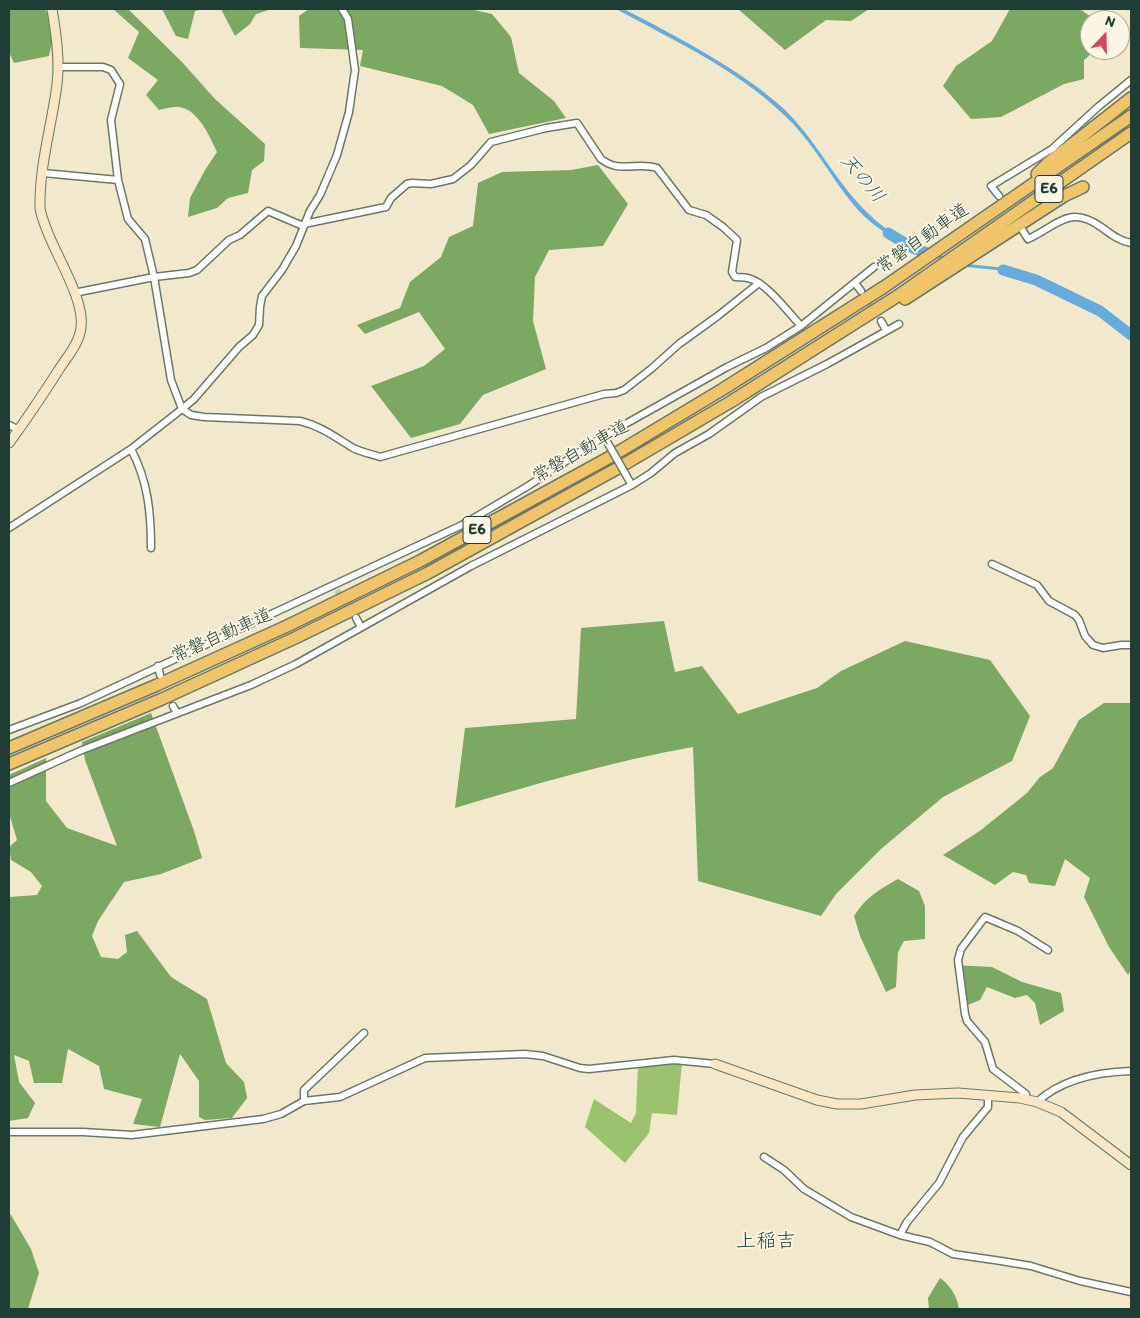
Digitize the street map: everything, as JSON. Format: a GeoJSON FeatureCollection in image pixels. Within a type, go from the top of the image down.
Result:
{"type":"FeatureCollection","features":[{"type":"Feature","properties":{"kind":"highway"},"geometry":{"type":"LineString","coordinates":[[1004,198],[1131,98]]}},
{"type":"Feature","properties":{"kind":"highway","name":"常磐自動車道"},"geometry":{"type":"LineString","coordinates":[[9,748],[157,685],[287,626],[429,556],[610,457],[723,390],[918,264],[1004,198],[1131,116]]}},
{"type":"Feature","properties":{"kind":"highway","name":"常磐自動車道"},"geometry":{"type":"LineString","coordinates":[[9,764],[162,699],[295,638],[428,572],[626,464],[732,401],[868,314],[939,272],[1131,133]]}},
{"type":"Feature","properties":{"kind":"highway"},"geometry":{"type":"LineString","coordinates":[[973,249],[1083,187]]}},
{"type":"Feature","properties":{"kind":"street"},"geometry":{"type":"LineString","coordinates":[[9,443],[75,345],[81,327],[80,306],[42,220],[40,208],[42,173],[59,67],[52,9]]}},
{"type":"Feature","properties":{"kind":"street"},"geometry":{"type":"LineString","coordinates":[[9,528],[131,449],[182,409],[194,399],[259,325],[262,296],[282,270],[296,246],[337,155],[349,112],[354,70],[348,19],[342,9]]}},
{"type":"Feature","properties":{"kind":"street"},"geometry":{"type":"LineString","coordinates":[[59,67],[103,67],[111,70],[120,84],[111,120],[118,180],[128,219],[145,239],[154,277],[171,380],[182,409],[191,415],[300,421],[313,424],[329,432],[355,449],[380,457],[624,390],[758,282]]}},
{"type":"Feature","properties":{"kind":"street"},"geometry":{"type":"LineString","coordinates":[[1004,198],[991,186],[1052,149],[1098,106],[1131,80]]}},
{"type":"Feature","properties":{"kind":"street"},"geometry":{"type":"LineString","coordinates":[[74,294],[154,277],[189,274],[197,270],[229,240],[240,235],[268,211],[304,225],[386,207],[391,198],[407,184],[431,184],[453,179],[471,165],[491,142],[546,128],[576,123],[601,159],[606,163],[616,168],[651,166],[657,168],[688,210],[706,216],[723,227],[737,240],[732,272],[736,277],[758,282],[777,299],[801,326]]}},
{"type":"Feature","properties":{"kind":"street"},"geometry":{"type":"LineString","coordinates":[[42,173],[118,180]]}},
{"type":"Feature","properties":{"kind":"street"},"geometry":{"type":"LineString","coordinates":[[1023,231],[1028,239],[1056,223],[1069,217],[1077,216],[1091,220],[1116,238],[1131,243]]}},
{"type":"Feature","properties":{"kind":"street"},"geometry":{"type":"LineString","coordinates":[[9,730],[81,703],[158,666],[335,588],[462,525],[726,367],[766,348],[801,326],[874,267]]}},
{"type":"Feature","properties":{"kind":"street"},"geometry":{"type":"LineString","coordinates":[[855,282],[861,291]]}},
{"type":"Feature","properties":{"kind":"street"},"geometry":{"type":"LineString","coordinates":[[880,321],[886,330]]}},
{"type":"Feature","properties":{"kind":"street"},"geometry":{"type":"LineString","coordinates":[[9,783],[82,750],[251,685],[296,664],[471,566],[651,473],[675,453],[709,434],[761,397],[827,364],[899,324]]}},
{"type":"Feature","properties":{"kind":"street"},"geometry":{"type":"LineString","coordinates":[[9,425],[19,430]]}},
{"type":"Feature","properties":{"kind":"street"},"geometry":{"type":"LineString","coordinates":[[605,438],[631,484]]}},
{"type":"Feature","properties":{"kind":"street"},"geometry":{"type":"LineString","coordinates":[[131,449],[140,466],[148,494],[151,518],[151,548]]}},
{"type":"Feature","properties":{"kind":"street"},"geometry":{"type":"LineString","coordinates":[[992,564],[1038,585],[1049,601],[1075,615],[1080,620],[1085,636],[1093,645],[1102,648],[1131,645]]}},
{"type":"Feature","properties":{"kind":"street"},"geometry":{"type":"LineString","coordinates":[[356,618],[361,627]]}},
{"type":"Feature","properties":{"kind":"street"},"geometry":{"type":"LineString","coordinates":[[158,666],[160,674]]}},
{"type":"Feature","properties":{"kind":"street"},"geometry":{"type":"LineString","coordinates":[[173,706],[177,712]]}},
{"type":"Feature","properties":{"kind":"street"},"geometry":{"type":"LineString","coordinates":[[1026,1099],[1026,1094],[994,1069],[985,1042],[967,1021],[964,1014],[958,960],[961,949],[985,917],[1018,931],[1048,950]]}},
{"type":"Feature","properties":{"kind":"street"},"geometry":{"type":"LineString","coordinates":[[304,1101],[304,1090],[364,1033]]}},
{"type":"Feature","properties":{"kind":"street"},"geometry":{"type":"LineString","coordinates":[[9,1132],[83,1132],[132,1135],[272,1117],[304,1101],[340,1097],[425,1058],[524,1054],[542,1056],[589,1069],[674,1060],[715,1064],[817,1100],[837,1104],[861,1104],[940,1093],[1026,1099],[1050,1107],[1073,1120],[1131,1165]]}},
{"type":"Feature","properties":{"kind":"street"},"geometry":{"type":"LineString","coordinates":[[1037,1102],[1064,1083],[1114,1072],[1131,1071]]}},
{"type":"Feature","properties":{"kind":"street"},"geometry":{"type":"LineString","coordinates":[[900,1235],[907,1222],[939,1183],[963,1137],[988,1107],[988,1096]]}},
{"type":"Feature","properties":{"kind":"street"},"geometry":{"type":"LineString","coordinates":[[764,1157],[784,1170],[804,1189],[851,1217],[900,1235],[930,1242],[953,1254],[1031,1266],[1080,1281],[1131,1292]]}},
{"type":"Feature","properties":{"kind":"green space"},"geometry":{"type":"Polygon","coordinates":[[[9,9],[45,9],[55,27],[49,56],[14,63],[9,52],[9,9]]]}},
{"type":"Feature","properties":{"kind":"green space"},"geometry":{"type":"Polygon","coordinates":[[[113,9],[128,9],[182,62],[215,99],[265,144],[264,161],[252,170],[248,193],[228,198],[217,208],[188,217],[190,198],[217,152],[203,125],[192,113],[177,107],[159,110],[146,95],[158,80],[128,58],[139,32],[113,9]]]}},
{"type":"Feature","properties":{"kind":"green space"},"geometry":{"type":"Polygon","coordinates":[[[162,9],[205,9],[195,11],[188,39],[176,36],[162,9]]]}},
{"type":"Feature","properties":{"kind":"green space"},"geometry":{"type":"Polygon","coordinates":[[[221,9],[272,9],[256,14],[250,24],[235,36],[221,9]]]}},
{"type":"Feature","properties":{"kind":"green space"},"geometry":{"type":"Polygon","coordinates":[[[309,9],[470,9],[492,14],[511,37],[519,73],[554,101],[566,118],[489,134],[473,105],[442,86],[360,66],[363,50],[300,48],[299,16],[309,9]]]}},
{"type":"Feature","properties":{"kind":"green space"},"geometry":{"type":"Polygon","coordinates":[[[738,9],[869,9],[851,21],[826,20],[785,50],[738,9]]]}},
{"type":"Feature","properties":{"kind":"green space"},"geometry":{"type":"Polygon","coordinates":[[[1010,9],[1080,9],[1080,60],[1084,60],[1084,79],[1064,84],[1001,117],[971,119],[943,86],[956,66],[992,41],[1010,9]]]}},
{"type":"Feature","properties":{"kind":"green space"},"geometry":{"type":"Polygon","coordinates":[[[598,165],[628,204],[603,246],[549,250],[535,277],[533,321],[546,369],[483,395],[460,424],[411,438],[371,386],[424,366],[445,349],[419,312],[365,334],[357,325],[400,308],[410,282],[441,257],[449,237],[473,226],[478,183],[502,172],[571,170],[598,165]]]}},
{"type":"Feature","properties":{"kind":"green space"},"geometry":{"type":"Polygon","coordinates":[[[664,621],[675,672],[702,666],[738,714],[817,688],[841,671],[905,641],[990,660],[1030,716],[1012,761],[943,797],[881,849],[836,894],[821,916],[698,881],[693,747],[603,766],[455,808],[465,728],[576,719],[581,628],[664,621]]]}},
{"type":"Feature","properties":{"kind":"green space"},"geometry":{"type":"Polygon","coordinates":[[[1104,703],[1131,703],[1131,970],[1128,975],[1109,947],[1084,897],[1090,878],[1065,859],[1055,886],[1029,883],[1026,875],[1013,872],[995,885],[943,855],[981,830],[1027,793],[1040,777],[1053,768],[1079,720],[1104,703]]]}},
{"type":"Feature","properties":{"kind":"green space"},"geometry":{"type":"Polygon","coordinates":[[[151,713],[202,858],[161,874],[124,882],[98,921],[92,936],[101,957],[118,959],[127,952],[125,935],[137,931],[171,977],[207,999],[226,1063],[244,1082],[247,1098],[232,1118],[205,1120],[199,1117],[199,1081],[180,1054],[160,1127],[133,1124],[142,1099],[104,1089],[99,1066],[68,1049],[62,1083],[34,1083],[29,1061],[14,1055],[19,1082],[35,1103],[28,1118],[9,1121],[9,897],[37,895],[42,886],[31,872],[11,860],[9,847],[17,840],[9,813],[9,775],[46,758],[46,801],[67,828],[117,846],[85,760],[82,742],[151,713]]]}},
{"type":"Feature","properties":{"kind":"green space"},"geometry":{"type":"Polygon","coordinates":[[[898,879],[919,891],[925,906],[925,939],[904,941],[898,952],[896,987],[886,992],[860,936],[854,916],[873,894],[898,879]]]}},
{"type":"Feature","properties":{"kind":"green space"},"geometry":{"type":"Polygon","coordinates":[[[954,965],[992,967],[1022,982],[1061,993],[1064,1011],[1040,1025],[1035,1003],[1027,995],[1015,998],[987,987],[980,1000],[963,1007],[954,965]]]}},
{"type":"Feature","properties":{"kind":"green space"},"geometry":{"type":"Polygon","coordinates":[[[682,1063],[677,1115],[652,1113],[649,1133],[625,1163],[585,1127],[594,1099],[631,1123],[636,1113],[638,1065],[682,1063]]]}},
{"type":"Feature","properties":{"kind":"green space"},"geometry":{"type":"Polygon","coordinates":[[[9,1214],[31,1249],[39,1273],[28,1309],[9,1309],[9,1214]]]}},
{"type":"Feature","properties":{"kind":"green space"},"geometry":{"type":"Polygon","coordinates":[[[940,1278],[953,1292],[959,1309],[929,1309],[928,1298],[940,1278]]]}},
{"type":"Feature","properties":{"kind":"water"},"geometry":{"type":"Polygon","coordinates":[[[616,9],[624,9],[703,52],[738,73],[770,97],[803,130],[857,202],[902,240],[900,242],[883,231],[858,210],[804,136],[765,98],[725,69],[616,9]]]}},
{"type":"Feature","properties":{"kind":"water"},"geometry":{"type":"Polygon","coordinates":[[[914,247],[968,264],[1019,272],[1018,275],[996,270],[967,267],[913,250],[914,247]]]}},
{"type":"Feature","properties":{"kind":"waterway","name":"天の川"},"geometry":{"type":"LineString","coordinates":[[888,233],[913,248],[927,253]]}},
{"type":"Feature","properties":{"kind":"waterway","name":"天の川"},"geometry":{"type":"LineString","coordinates":[[1003,270],[1036,280],[1100,311],[1131,335]]}},
{"type":"Feature","properties":{"kind":"tunnel"},"geometry":{"type":"LineString","coordinates":[[864,296],[881,321]]}},
{"type":"Feature","properties":{"kind":"tunnel"},"geometry":{"type":"LineString","coordinates":[[337,590],[351,612]]}},
{"type":"Feature","properties":{"kind":"district","name":"上稲吉"},"geometry":{"type":"Point","coordinates":[766,1242]}}]}
